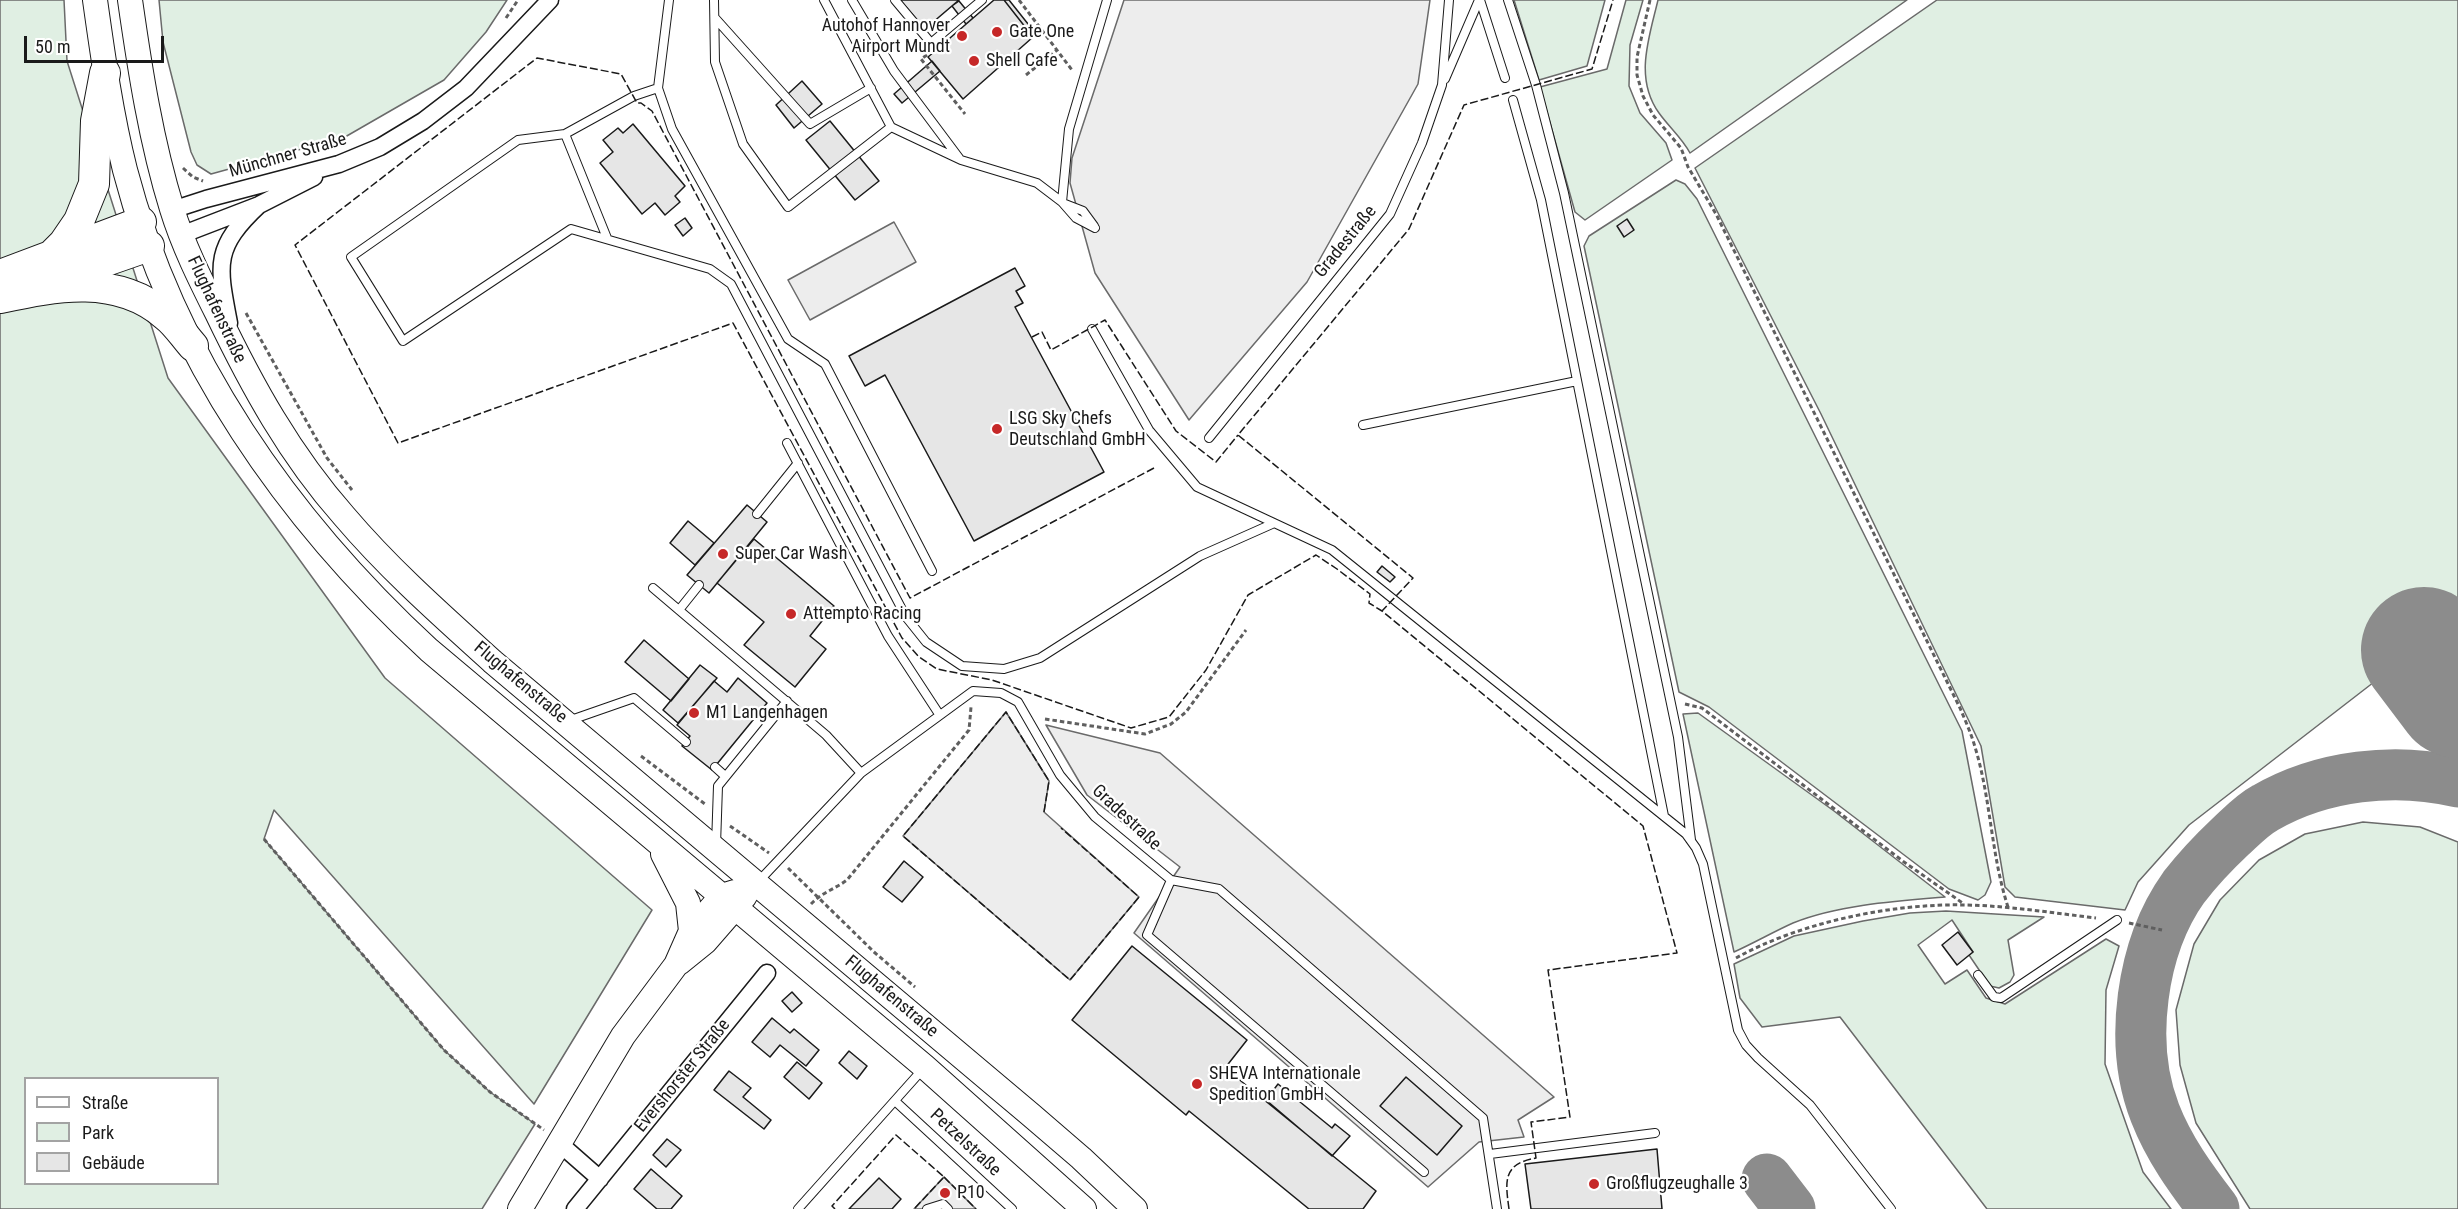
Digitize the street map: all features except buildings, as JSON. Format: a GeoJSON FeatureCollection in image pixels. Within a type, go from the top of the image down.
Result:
{"type":"FeatureCollection","features":[{"type":"Feature","properties":{"kind":"highway"},"geometry":{"type":"LineString","coordinates":[[50,257],[64,243],[79,221],[94,184],[96,121],[105,73]]}},
{"type":"Feature","properties":{"kind":"highway"},"geometry":{"type":"LineString","coordinates":[[0,275],[50,257],[145,234]]}},
{"type":"Feature","properties":{"kind":"highway"},"geometry":{"type":"LineString","coordinates":[[0,298],[145,234]]}},
{"type":"Feature","properties":{"kind":"highway"},"geometry":{"type":"LineString","coordinates":[[0,298],[48,288],[92,285],[120,290],[141,299],[165,314],[194,346]]}},
{"type":"Feature","properties":{"kind":"main road","name":"Flughafenstraße"},"geometry":{"type":"LineString","coordinates":[[95,0],[105,73],[120,148],[145,234],[169,295],[217,391],[258,457],[313,529],[354,576],[429,650],[925,1067],[1084,1209]]}},
{"type":"Feature","properties":{"kind":"main road","name":"Flughafenstraße"},"geometry":{"type":"LineString","coordinates":[[130,0],[151,127],[172,210],[181,235],[246,375],[285,440],[344,516],[381,556],[454,626],[1081,1158],[1135,1209]]}},
{"type":"Feature","properties":{"kind":"main road"},"geometry":{"type":"LineString","coordinates":[[145,234],[172,210]]}},
{"type":"Feature","properties":{"kind":"main road"},"geometry":{"type":"LineString","coordinates":[[145,234],[181,235]]}},
{"type":"Feature","properties":{"kind":"main road"},"geometry":{"type":"LineString","coordinates":[[654,839],[688,903],[691,931]]}},
{"type":"Feature","properties":{"kind":"main road"},"geometry":{"type":"LineString","coordinates":[[519,1209],[623,1036],[676,965],[691,931],[757,883]]}},
{"type":"Feature","properties":{"kind":"main road"},"geometry":{"type":"LineString","coordinates":[[676,965],[705,942],[729,902]]}},
{"type":"Feature","properties":{"kind":"street","name":"Münchner Straße"},"geometry":{"type":"LineString","coordinates":[[172,210],[339,164],[380,147],[423,121],[466,88],[509,28],[534,0]]}},
{"type":"Feature","properties":{"kind":"street","name":"Münchner Straße"},"geometry":{"type":"LineString","coordinates":[[509,28],[550,0]]}},
{"type":"Feature","properties":{"kind":"street"},"geometry":{"type":"LineString","coordinates":[[181,235],[259,205],[339,164]]}},
{"type":"Feature","properties":{"kind":"street"},"geometry":{"type":"LineString","coordinates":[[246,375],[230,328],[220,279],[220,264],[222,254],[240,222],[259,205]]}},
{"type":"Feature","properties":{"kind":"street","name":"Evershorster Straße"},"geometry":{"type":"LineString","coordinates":[[575,1209],[767,974]]}},
{"type":"Feature","properties":{"kind":"street"},"geometry":{"type":"LineString","coordinates":[[559,1143],[600,1179]]}},
{"type":"Feature","properties":{"kind":"lane"},"geometry":{"type":"LineString","coordinates":[[669,0],[658,88],[672,129],[788,339],[825,364],[932,571]]}},
{"type":"Feature","properties":{"kind":"lane"},"geometry":{"type":"LineString","coordinates":[[714,0],[715,62],[743,144],[788,207],[891,127]]}},
{"type":"Feature","properties":{"kind":"lane"},"geometry":{"type":"LineString","coordinates":[[824,0],[891,127],[961,160],[1037,183],[1062,202],[1069,129],[1107,0]]}},
{"type":"Feature","properties":{"kind":"lane"},"geometry":{"type":"LineString","coordinates":[[852,0],[894,71],[961,160]]}},
{"type":"Feature","properties":{"kind":"lane"},"geometry":{"type":"LineString","coordinates":[[895,0],[931,43],[981,0]]}},
{"type":"Feature","properties":{"kind":"lane","name":"Gradestraße"},"geometry":{"type":"LineString","coordinates":[[1209,438],[1390,214],[1422,143],[1442,85],[1449,0]]}},
{"type":"Feature","properties":{"kind":"lane"},"geometry":{"type":"LineString","coordinates":[[1442,85],[1479,0]]}},
{"type":"Feature","properties":{"kind":"lane"},"geometry":{"type":"LineString","coordinates":[[1479,0],[1504,78]]}},
{"type":"Feature","properties":{"kind":"lane"},"geometry":{"type":"LineString","coordinates":[[1508,0],[1536,85],[1564,193],[1678,736],[1691,841]]}},
{"type":"Feature","properties":{"kind":"lane"},"geometry":{"type":"LineString","coordinates":[[715,18],[810,124],[871,88]]}},
{"type":"Feature","properties":{"kind":"lane"},"geometry":{"type":"LineString","coordinates":[[658,88],[634,96],[565,134],[518,140],[351,257],[403,341],[571,229],[710,269],[731,284],[906,617],[926,642],[962,666],[1004,669],[1040,658],[1200,556],[1272,524]]}},
{"type":"Feature","properties":{"kind":"lane"},"geometry":{"type":"LineString","coordinates":[[1513,100],[1541,200],[1664,816]]}},
{"type":"Feature","properties":{"kind":"lane"},"geometry":{"type":"LineString","coordinates":[[565,134],[607,238]]}},
{"type":"Feature","properties":{"kind":"lane"},"geometry":{"type":"LineString","coordinates":[[1092,329],[1149,430],[1197,487],[1272,524],[1332,550],[1686,834],[1702,864],[1738,1030],[1746,1045],[1810,1105],[1891,1209]]}},
{"type":"Feature","properties":{"kind":"lane"},"geometry":{"type":"LineString","coordinates":[[1363,425],[1577,381]]}},
{"type":"Feature","properties":{"kind":"lane"},"geometry":{"type":"LineString","coordinates":[[787,443],[888,636],[939,714]]}},
{"type":"Feature","properties":{"kind":"lane"},"geometry":{"type":"LineString","coordinates":[[757,514],[798,463]]}},
{"type":"Feature","properties":{"kind":"lane"},"geometry":{"type":"LineString","coordinates":[[679,610],[699,585]]}},
{"type":"Feature","properties":{"kind":"lane"},"geometry":{"type":"LineString","coordinates":[[653,588],[826,735],[861,773]]}},
{"type":"Feature","properties":{"kind":"lane"},"geometry":{"type":"LineString","coordinates":[[757,883],[861,773],[939,714],[973,692]]}},
{"type":"Feature","properties":{"kind":"lane","name":"Gradestraße"},"geometry":{"type":"LineString","coordinates":[[973,692],[1001,693],[1018,702],[1060,775],[1095,817],[1171,880]]}},
{"type":"Feature","properties":{"kind":"lane"},"geometry":{"type":"LineString","coordinates":[[565,722],[634,699],[686,742]]}},
{"type":"Feature","properties":{"kind":"lane"},"geometry":{"type":"LineString","coordinates":[[716,848],[718,786],[787,701]]}},
{"type":"Feature","properties":{"kind":"lane"},"geometry":{"type":"LineString","coordinates":[[715,766],[725,776]]}},
{"type":"Feature","properties":{"kind":"lane"},"geometry":{"type":"LineString","coordinates":[[1424,1172],[1146,935],[1171,880],[1219,889],[1483,1118],[1497,1209]]}},
{"type":"Feature","properties":{"kind":"lane"},"geometry":{"type":"LineString","coordinates":[[1978,975],[1994,997],[2001,998],[2117,920]]}},
{"type":"Feature","properties":{"kind":"lane"},"geometry":{"type":"LineString","coordinates":[[798,1209],[925,1067]]}},
{"type":"Feature","properties":{"kind":"lane","name":"Petzelstraße"},"geometry":{"type":"LineString","coordinates":[[895,1101],[1012,1209]]}},
{"type":"Feature","properties":{"kind":"lane"},"geometry":{"type":"LineString","coordinates":[[1490,1154],[1654,1133]]}},
{"type":"Feature","properties":{"kind":"lane"},"geometry":{"type":"LineString","coordinates":[[927,1209],[943,1204],[948,1209]]}},
{"type":"Feature","properties":{"kind":"path"},"geometry":{"type":"LineString","coordinates":[[509,28],[518,0]]}},
{"type":"Feature","properties":{"kind":"path"},"geometry":{"type":"LineString","coordinates":[[1019,0],[1083,84]]}},
{"type":"Feature","properties":{"kind":"path"},"geometry":{"type":"LineString","coordinates":[[1650,0],[1637,57],[1637,75],[1643,96],[1653,115],[1681,148],[1688,167],[1716,214],[1960,708],[1975,746],[1983,778],[1998,877],[2008,907]]}},
{"type":"Feature","properties":{"kind":"path"},"geometry":{"type":"LineString","coordinates":[[1026,75],[1057,50]]}},
{"type":"Feature","properties":{"kind":"path"},"geometry":{"type":"LineString","coordinates":[[930,52],[921,59],[965,114]]}},
{"type":"Feature","properties":{"kind":"path"},"geometry":{"type":"LineString","coordinates":[[182,167],[193,177],[204,182]]}},
{"type":"Feature","properties":{"kind":"path"},"geometry":{"type":"LineString","coordinates":[[244,309],[327,458],[356,494]]}},
{"type":"Feature","properties":{"kind":"path"},"geometry":{"type":"LineString","coordinates":[[1028,717],[1145,734],[1171,724],[1186,712],[1246,630]]}},
{"type":"Feature","properties":{"kind":"path"},"geometry":{"type":"LineString","coordinates":[[818,896],[831,891],[847,880],[969,730],[973,692]]}},
{"type":"Feature","properties":{"kind":"path"},"geometry":{"type":"LineString","coordinates":[[1671,701],[1702,708],[1904,862],[1965,905]]}},
{"type":"Feature","properties":{"kind":"path"},"geometry":{"type":"LineString","coordinates":[[637,753],[717,814],[729,826],[780,861],[803,882]]}},
{"type":"Feature","properties":{"kind":"path"},"geometry":{"type":"LineString","coordinates":[[264,839],[444,1050],[490,1092],[559,1143]]}},
{"type":"Feature","properties":{"kind":"path"},"geometry":{"type":"LineString","coordinates":[[1724,965],[1792,933],[1901,908],[1965,905],[2008,907],[2117,920],[2162,930]]}},
{"type":"Feature","properties":{"kind":"green space"},"geometry":{"type":"Polygon","coordinates":[[[0,0],[64,0],[67,61],[168,378],[385,678],[652,910],[534,1104],[274,810],[264,839],[444,1050],[490,1092],[535,1124],[482,1209],[0,1209],[0,0]]]}},
{"type":"Feature","properties":{"kind":"green space"},"geometry":{"type":"Polygon","coordinates":[[[159,0],[507,0],[486,32],[444,80],[345,137],[211,174],[197,165],[191,152],[163,42],[159,0]]]}},
{"type":"Feature","properties":{"kind":"green space"},"geometry":{"type":"Polygon","coordinates":[[[1514,0],[1605,0],[1587,66],[1539,80],[1514,0]]]}},
{"type":"Feature","properties":{"kind":"green space"},"geometry":{"type":"Polygon","coordinates":[[[1626,0],[1643,0],[1630,45],[1629,86],[1640,113],[1666,143],[1672,160],[1585,220],[1575,212],[1540,87],[1607,69],[1626,0]]]}},
{"type":"Feature","properties":{"kind":"green space"},"geometry":{"type":"Polygon","coordinates":[[[1658,0],[1907,0],[1690,153],[1659,113],[1651,100],[1647,86],[1646,58],[1658,0]]]}},
{"type":"Feature","properties":{"kind":"green space"},"geometry":{"type":"Polygon","coordinates":[[[1937,0],[2458,0],[2458,617],[2455,620],[2440,601],[2372,653],[2387,672],[2189,825],[2138,882],[2125,910],[2015,897],[2005,887],[1981,746],[1821,414],[1695,168],[1937,0]]]}},
{"type":"Feature","properties":{"kind":"green space"},"geometry":{"type":"Polygon","coordinates":[[[1676,180],[1685,184],[1697,199],[1962,731],[1991,882],[1985,895],[1978,900],[1949,889],[1709,707],[1679,692],[1584,246],[1589,236],[1676,180]]]}},
{"type":"Feature","properties":{"kind":"green space"},"geometry":{"type":"Polygon","coordinates":[[[1698,713],[1834,811],[1945,897],[1868,905],[1829,912],[1793,923],[1734,952],[1683,714],[1698,713]]]}},
{"type":"Feature","properties":{"kind":"green space"},"geometry":{"type":"Polygon","coordinates":[[[2363,822],[2420,827],[2458,842],[2458,1209],[2250,1209],[2196,1123],[2180,1065],[2176,1010],[2194,944],[2220,900],[2259,860],[2305,834],[2363,822]]]}},
{"type":"Feature","properties":{"kind":"green space"},"geometry":{"type":"Polygon","coordinates":[[[1946,911],[2044,917],[2008,940],[2014,975],[2010,982],[1999,988],[1990,986],[1969,955],[1973,952],[1952,920],[1918,945],[1945,984],[1967,970],[1986,998],[2005,1004],[2106,939],[2119,946],[2106,990],[2105,1064],[2143,1172],[2171,1209],[1987,1209],[1840,1017],[1762,1027],[1740,998],[1734,964],[1794,936],[1910,913],[1946,911]]]}},
{"type":"Feature","properties":{"kind":"shaded area"},"geometry":{"type":"Polygon","coordinates":[[[1124,0],[1430,0],[1418,84],[1307,282],[1189,420],[1095,273],[1070,183],[1072,158],[1124,0]]]}},
{"type":"Feature","properties":{"kind":"shaded area"},"geometry":{"type":"Polygon","coordinates":[[[894,222],[916,262],[810,320],[788,280],[894,222]]]}},
{"type":"Feature","properties":{"kind":"shaded area"},"geometry":{"type":"Polygon","coordinates":[[[1006,712],[1049,781],[1044,812],[1139,897],[1070,980],[903,836],[1006,712]]]}},
{"type":"Feature","properties":{"kind":"shaded area"},"geometry":{"type":"Polygon","coordinates":[[[1046,725],[1160,753],[1554,1097],[1518,1120],[1524,1137],[1479,1142],[1428,1187],[1134,933],[1180,867],[1087,795],[1046,725]]]}},
{"type":"Feature","properties":{"kind":"shaded area","name":"P10"},"geometry":{"type":"Polygon","coordinates":[[[944,1177],[976,1209],[914,1209],[944,1177]]]}},
{"type":"Feature","properties":{"kind":"taxiway"},"geometry":{"type":"LineString","coordinates":[[2214,1209],[2167,1139],[2155,1113],[2142,1057],[2143,997],[2149,967],[2169,911],[2189,880],[2224,843],[2256,814],[2287,797],[2335,781],[2359,777],[2409,775],[2458,782]]}},
{"type":"Feature","properties":{"kind":"taxiway"},"geometry":{"type":"LineString","coordinates":[[1767,1179],[1790,1209]]}},
{"type":"Feature","properties":{"kind":"runway"},"geometry":{"type":"LineString","coordinates":[[2424,650],[2458,695]]}},
{"type":"Feature","properties":{"kind":"fence"},"geometry":{"type":"LineString","coordinates":[[1509,1209],[1507,1182],[1512,1169],[1517,1164],[1536,1158],[1531,1122],[1570,1117],[1548,970],[1677,953],[1643,826],[1382,611],[1413,578],[1238,435],[1409,229],[1464,105],[1592,69],[1613,0]]}},
{"type":"Feature","properties":{"kind":"fence"},"geometry":{"type":"LineString","coordinates":[[1154,468],[910,598],[652,111],[641,103],[637,103],[621,74],[537,58],[295,245],[398,443],[733,323],[902,638],[919,657],[937,669],[992,680],[1131,728],[1169,717],[1206,670],[1248,595],[1316,555],[1370,594],[1369,603],[1382,611]]}},
{"type":"Feature","properties":{"kind":"fence"},"geometry":{"type":"LineString","coordinates":[[1032,337],[1042,332],[1051,350],[1105,320],[1176,431],[1216,462],[1238,435]]}},
{"type":"Feature","properties":{"kind":"fence"},"geometry":{"type":"LineString","coordinates":[[1044,812],[1049,781],[1006,712],[903,836],[1070,980],[1139,897],[1061,828]]}},
{"type":"Feature","properties":{"kind":"fence"},"geometry":{"type":"LineString","coordinates":[[835,1209],[832,1206],[896,1135],[944,1177],[914,1209]]}},
{"type":"Feature","properties":{"kind":"fence"},"geometry":{"type":"LineString","coordinates":[[944,1177],[976,1209]]}},
{"type":"Feature","properties":{"kind":"place","name":"Gate One"},"geometry":{"type":"Point","coordinates":[997,32]}},
{"type":"Feature","properties":{"kind":"place","name":"Autohof Hannover Airport Mundt"},"geometry":{"type":"Point","coordinates":[962,36]}},
{"type":"Feature","properties":{"kind":"place","name":"Shell Cafe"},"geometry":{"type":"Point","coordinates":[974,61]}},
{"type":"Feature","properties":{"kind":"place","name":"LSG Sky Chefs Deutschland GmbH"},"geometry":{"type":"Point","coordinates":[997,429]}},
{"type":"Feature","properties":{"kind":"place","name":"Super Car Wash"},"geometry":{"type":"Point","coordinates":[723,554]}},
{"type":"Feature","properties":{"kind":"place","name":"Attempto Racing"},"geometry":{"type":"Point","coordinates":[791,614]}},
{"type":"Feature","properties":{"kind":"place","name":"M1 Langenhagen"},"geometry":{"type":"Point","coordinates":[694,713]}},
{"type":"Feature","properties":{"kind":"place","name":"SHEVA Internationale Spedition GmbH"},"geometry":{"type":"Point","coordinates":[1197,1084]}},
{"type":"Feature","properties":{"kind":"place","name":"Großflugzeughalle 3"},"geometry":{"type":"Point","coordinates":[1594,1184]}},
{"type":"Feature","properties":{"kind":"place","name":"P10"},"geometry":{"type":"Point","coordinates":[945,1193]}}]}
